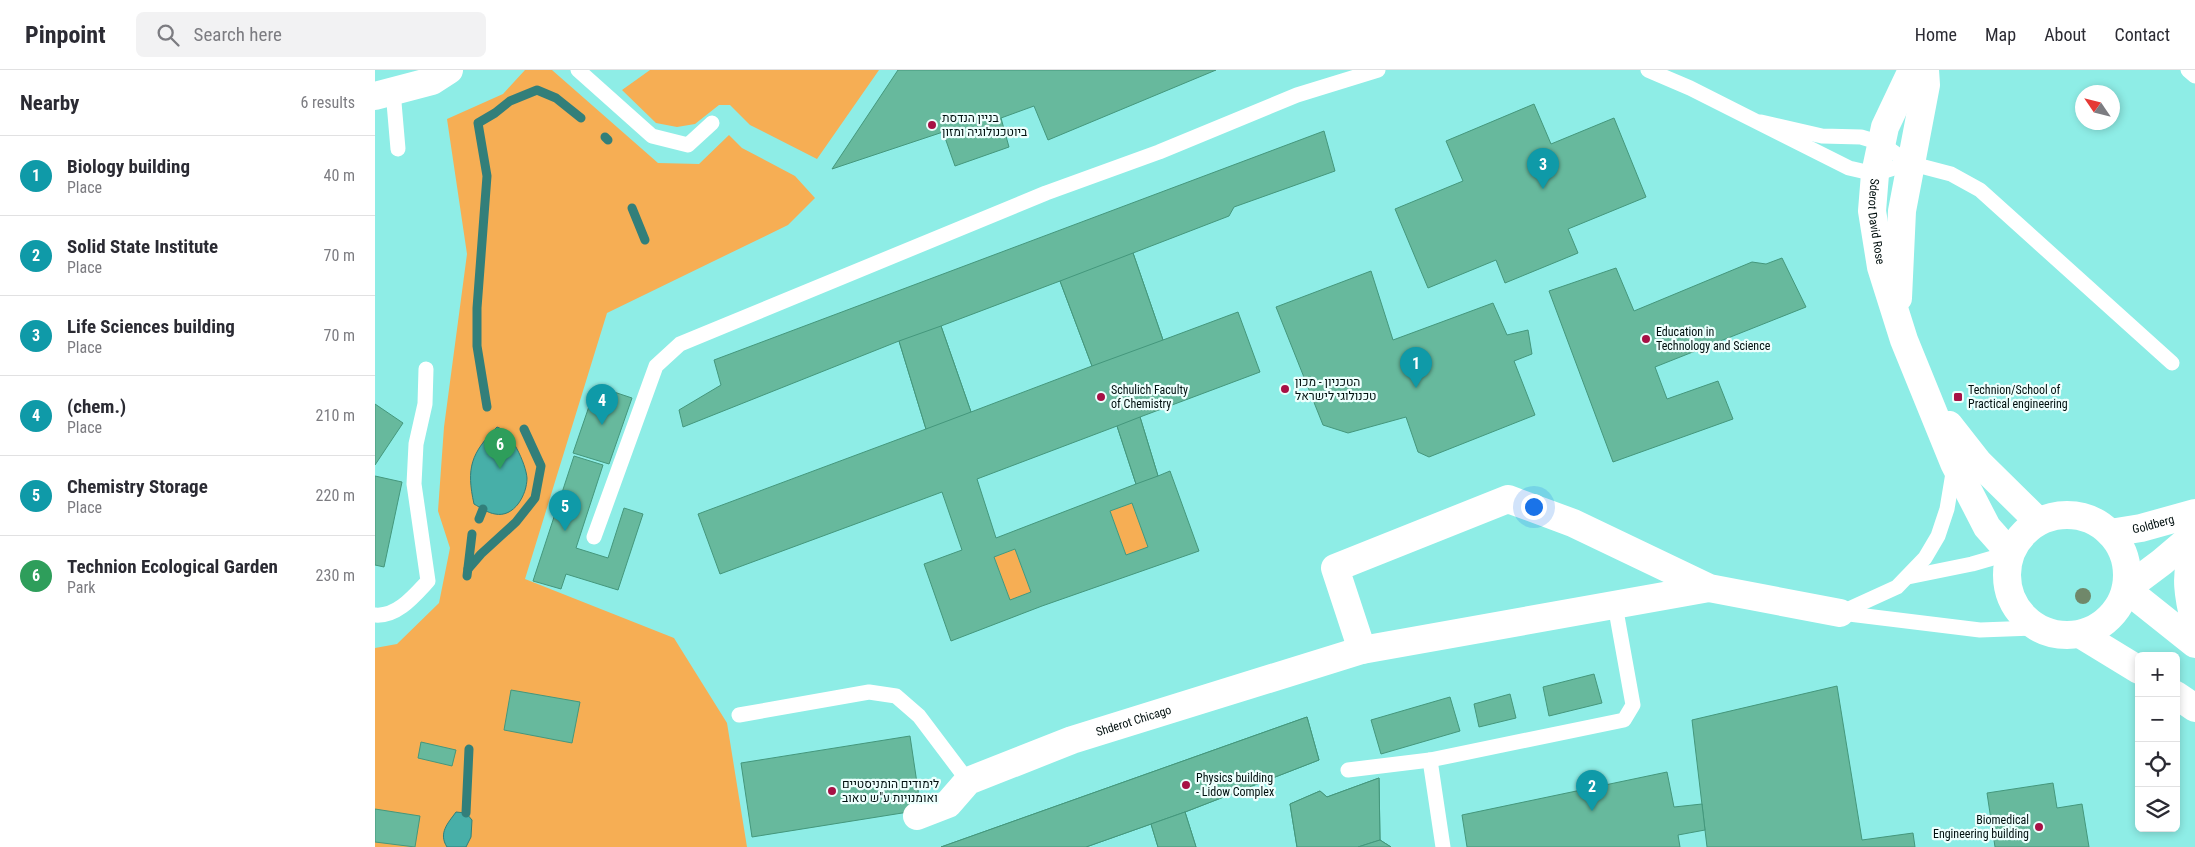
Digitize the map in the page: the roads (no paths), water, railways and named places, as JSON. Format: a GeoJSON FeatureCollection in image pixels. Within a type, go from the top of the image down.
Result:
{"type":"FeatureCollection","features":[{"type":"Feature","properties":{"kind":"street"},"geometry":{"type":"LineString","coordinates":[[384,93],[432,81],[449,70]]}},
{"type":"Feature","properties":{"kind":"street","name":"Sderot David Rose"},"geometry":{"type":"LineString","coordinates":[[1912,70],[1885,127],[1875,174],[1872,211],[1881,267],[1897,317],[1954,463],[1987,527],[2010,553]]}},
{"type":"Feature","properties":{"kind":"street","name":"Sderot David Rose"},"geometry":{"type":"LineString","coordinates":[[1897,317],[1901,212],[1909,163],[1926,85],[1925,70]]}},
{"type":"Feature","properties":{"kind":"street","name":"Sderot David Rose"},"geometry":{"type":"LineString","coordinates":[[1931,402],[1978,462],[2038,521]]}},
{"type":"Feature","properties":{"kind":"street"},"geometry":{"type":"LineString","coordinates":[[1362,650],[1335,568],[1508,499],[1573,523],[1709,588],[1839,613]]}},
{"type":"Feature","properties":{"kind":"street","name":"Goldberg"},"geometry":{"type":"LineString","coordinates":[[2110,533],[2141,528],[2195,513]]}},
{"type":"Feature","properties":{"kind":"street"},"geometry":{"type":"LineString","coordinates":[[2057,515],[2076,515],[2095,521],[2110,533],[2121,546],[2127,571],[2126,588],[2122,600],[2111,616],[2097,627],[2081,634],[2063,636],[2037,628],[2017,611],[2009,595],[2006,578],[2010,553],[2024,532],[2038,521],[2057,515]]}},
{"type":"Feature","properties":{"kind":"street"},"geometry":{"type":"LineString","coordinates":[[2126,588],[2162,562],[2195,534]]}},
{"type":"Feature","properties":{"kind":"street"},"geometry":{"type":"LineString","coordinates":[[2195,550],[2187,576],[2191,610],[2195,624]]}},
{"type":"Feature","properties":{"kind":"street","name":"Shderot Chicago"},"geometry":{"type":"LineString","coordinates":[[917,816],[948,804],[968,781],[1072,740],[1362,650],[1709,588]]}},
{"type":"Feature","properties":{"kind":"street"},"geometry":{"type":"LineString","coordinates":[[2126,588],[2195,644]]}},
{"type":"Feature","properties":{"kind":"street"},"geometry":{"type":"LineString","coordinates":[[2081,634],[2135,668]]}},
{"type":"Feature","properties":{"kind":"street"},"geometry":{"type":"LineString","coordinates":[[2179,697],[2195,708]]}},
{"type":"Feature","properties":{"kind":"lane"},"geometry":{"type":"LineString","coordinates":[[578,70],[652,136],[688,145],[713,123]]}},
{"type":"Feature","properties":{"kind":"lane"},"geometry":{"type":"LineString","coordinates":[[594,537],[656,366],[680,344],[1046,193],[1159,152],[1297,95],[1378,70]]}},
{"type":"Feature","properties":{"kind":"lane"},"geometry":{"type":"LineString","coordinates":[[1648,70],[1761,122],[1849,168],[1875,174],[1909,163]]}},
{"type":"Feature","properties":{"kind":"lane"},"geometry":{"type":"LineString","coordinates":[[2187,70],[2195,76]]}},
{"type":"Feature","properties":{"kind":"lane"},"geometry":{"type":"LineString","coordinates":[[384,93],[398,149]]}},
{"type":"Feature","properties":{"kind":"lane"},"geometry":{"type":"LineString","coordinates":[[1761,122],[1822,136],[1861,137],[1881,143],[1909,163],[1951,174],[1980,190],[2172,363]]}},
{"type":"Feature","properties":{"kind":"lane"},"geometry":{"type":"LineString","coordinates":[[375,615],[386,616],[409,600],[428,581],[414,484],[416,444],[425,404],[426,369]]}},
{"type":"Feature","properties":{"kind":"lane"},"geometry":{"type":"LineString","coordinates":[[1839,613],[1897,587],[1925,558],[1938,536],[1947,509],[1954,463]]}},
{"type":"Feature","properties":{"kind":"lane"},"geometry":{"type":"LineString","coordinates":[[1908,577],[1972,564],[2010,553]]}},
{"type":"Feature","properties":{"kind":"lane"},"geometry":{"type":"LineString","coordinates":[[1348,770],[1430,760],[1624,720],[1633,705],[1615,605]]}},
{"type":"Feature","properties":{"kind":"lane"},"geometry":{"type":"LineString","coordinates":[[1839,613],[1980,630],[2037,628]]}},
{"type":"Feature","properties":{"kind":"lane"},"geometry":{"type":"LineString","coordinates":[[739,715],[869,692],[896,696],[919,716],[968,781]]}},
{"type":"Feature","properties":{"kind":"lane"},"geometry":{"type":"LineString","coordinates":[[1430,760],[1443,847]]}},
{"type":"Feature","properties":{"kind":"waterway"},"geometry":{"type":"LineString","coordinates":[[487,407],[477,346],[477,308],[487,176],[478,123],[510,101],[537,90],[556,98],[581,118]]}},
{"type":"Feature","properties":{"kind":"waterway"},"geometry":{"type":"LineString","coordinates":[[605,137],[608,140]]}},
{"type":"Feature","properties":{"kind":"waterway"},"geometry":{"type":"LineString","coordinates":[[632,208],[645,240]]}},
{"type":"Feature","properties":{"kind":"waterway"},"geometry":{"type":"LineString","coordinates":[[468,569],[481,554],[516,522],[535,498],[541,466],[524,429]]}},
{"type":"Feature","properties":{"kind":"waterway"},"geometry":{"type":"LineString","coordinates":[[479,519],[483,509]]}},
{"type":"Feature","properties":{"kind":"waterway"},"geometry":{"type":"LineString","coordinates":[[467,576],[472,534]]}},
{"type":"Feature","properties":{"kind":"waterway"},"geometry":{"type":"LineString","coordinates":[[466,813],[469,749]]}},
{"type":"Feature","properties":{"kind":"place","name":"בניין הנדסת ביוטכנולוגיה ומזון"},"geometry":{"type":"Point","coordinates":[932,125]}},
{"type":"Feature","properties":{"kind":"place","name":"Life Sciences building"},"geometry":{"type":"Point","coordinates":[1543,189]}},
{"type":"Feature","properties":{"kind":"place","name":"Education in Technology and Science"},"geometry":{"type":"Point","coordinates":[1646,339]}},
{"type":"Feature","properties":{"kind":"place","name":"Biology building"},"geometry":{"type":"Point","coordinates":[1416,388]}},
{"type":"Feature","properties":{"kind":"place","name":"הטכניון - מכון טכנולוגי לישראל"},"geometry":{"type":"Point","coordinates":[1285,389]}},
{"type":"Feature","properties":{"kind":"place","name":"Schulich Faculty of Chemistry"},"geometry":{"type":"Point","coordinates":[1101,397]}},
{"type":"Feature","properties":{"kind":"place","name":"Technion/School of Practical engineering"},"geometry":{"type":"Point","coordinates":[1958,397]}},
{"type":"Feature","properties":{"kind":"place","name":"(chem.)"},"geometry":{"type":"Point","coordinates":[602,425]}},
{"type":"Feature","properties":{"kind":"place","name":"Technion Ecological Garden"},"geometry":{"type":"Point","coordinates":[500,469]}},
{"type":"Feature","properties":{"kind":"place","name":"Chemistry Storage"},"geometry":{"type":"Point","coordinates":[565,531]}},
{"type":"Feature","properties":{"kind":"place","name":"Physics building - Lidow Complex"},"geometry":{"type":"Point","coordinates":[1186,785]}},
{"type":"Feature","properties":{"kind":"place","name":"לימודים הומניסטיים ואומנויות ע\"ש טאוב"},"geometry":{"type":"Point","coordinates":[832,791]}},
{"type":"Feature","properties":{"kind":"place","name":"Solid State Institute"},"geometry":{"type":"Point","coordinates":[1592,811]}},
{"type":"Feature","properties":{"kind":"place","name":"Biomedical Engineering building"},"geometry":{"type":"Point","coordinates":[2039,827]}}]}
